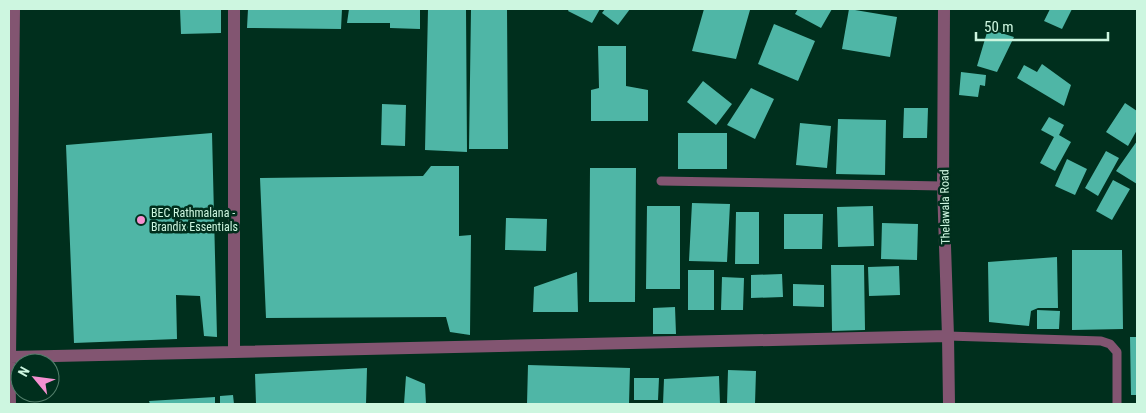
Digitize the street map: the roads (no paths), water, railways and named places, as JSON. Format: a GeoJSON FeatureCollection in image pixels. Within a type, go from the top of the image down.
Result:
{"type":"FeatureCollection","features":[{"type":"Feature","properties":{"kind":"street"},"geometry":{"type":"LineString","coordinates":[[10,353],[14,9]]}},
{"type":"Feature","properties":{"kind":"street"},"geometry":{"type":"LineString","coordinates":[[234,9],[234,351]]}},
{"type":"Feature","properties":{"kind":"street","name":"Thelawala Road"},"geometry":{"type":"LineString","coordinates":[[944,9],[944,186],[948,404]]}},
{"type":"Feature","properties":{"kind":"street"},"geometry":{"type":"LineString","coordinates":[[9,227],[10,356]]}},
{"type":"Feature","properties":{"kind":"street"},"geometry":{"type":"LineString","coordinates":[[60,355],[948,336]]}},
{"type":"Feature","properties":{"kind":"lane"},"geometry":{"type":"LineString","coordinates":[[661,181],[944,186]]}},
{"type":"Feature","properties":{"kind":"lane"},"geometry":{"type":"LineString","coordinates":[[948,336],[1102,341],[1110,344],[1117,352],[1117,404]]}},
{"type":"Feature","properties":{"kind":"place","name":"BEC Rathmalana - Brandix Essentials"},"geometry":{"type":"Point","coordinates":[141,220]}}]}
